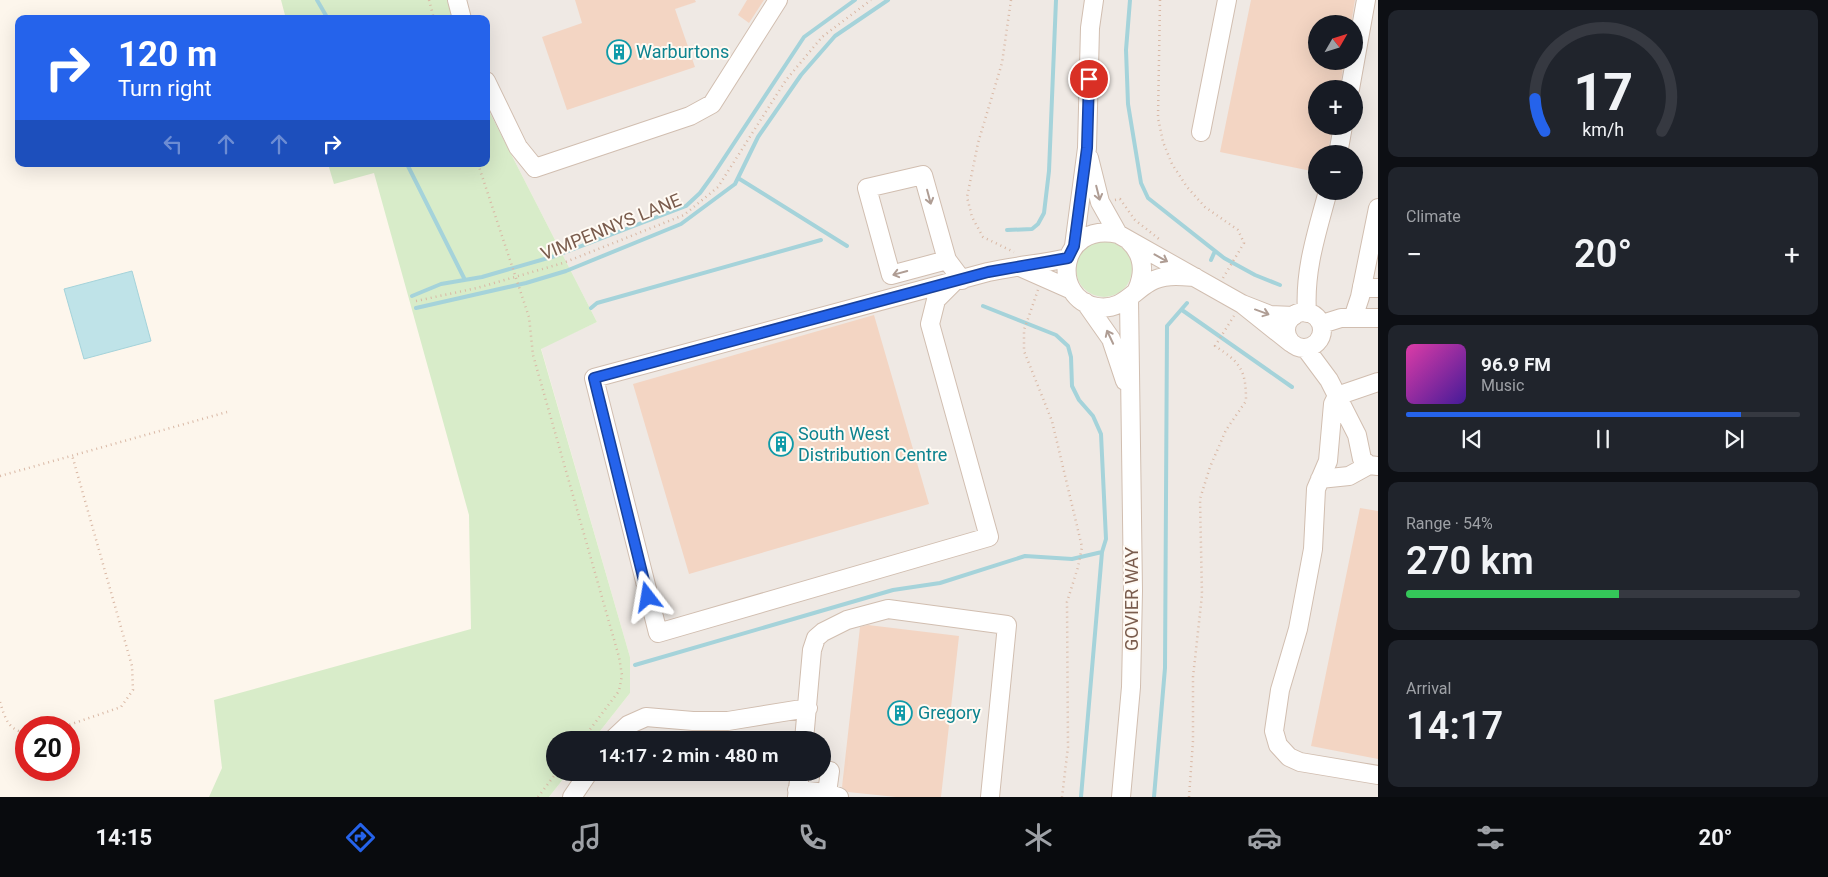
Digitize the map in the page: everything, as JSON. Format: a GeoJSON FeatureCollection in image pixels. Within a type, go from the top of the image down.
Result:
{"type":"FeatureCollection","features":[{"type":"Feature","properties":{"kind":"street"},"geometry":{"type":"LineString","coordinates":[[457,0],[461,15]]}},
{"type":"Feature","properties":{"kind":"street"},"geometry":{"type":"LineString","coordinates":[[490,89],[518,146],[536,168],[690,116],[712,104],[752,38],[778,0]]}},
{"type":"Feature","properties":{"kind":"street"},"geometry":{"type":"LineString","coordinates":[[752,38],[792,0]]}},
{"type":"Feature","properties":{"kind":"street"},"geometry":{"type":"LineString","coordinates":[[1072,290],[1068,280],[1087,148],[1090,28],[1094,0]]}},
{"type":"Feature","properties":{"kind":"street"},"geometry":{"type":"LineString","coordinates":[[1201,132],[1227,0]]}},
{"type":"Feature","properties":{"kind":"street"},"geometry":{"type":"LineString","coordinates":[[1352,80],[1366,0]]}},
{"type":"Feature","properties":{"kind":"street"},"geometry":{"type":"LineString","coordinates":[[1087,148],[1100,202],[1122,236],[1135,247],[1143,268],[1133,295]]}},
{"type":"Feature","properties":{"kind":"street"},"geometry":{"type":"LineString","coordinates":[[947,260],[891,275],[867,188],[923,175],[947,260],[958,281]]}},
{"type":"Feature","properties":{"kind":"street"},"geometry":{"type":"LineString","coordinates":[[1326,200],[1312,252],[1301,314],[1286,329],[1329,380],[1357,435],[1362,459],[1374,466]]}},
{"type":"Feature","properties":{"kind":"street"},"geometry":{"type":"LineString","coordinates":[[1353,318],[1370,287],[1378,208]]}},
{"type":"Feature","properties":{"kind":"street"},"geometry":{"type":"LineString","coordinates":[[958,281],[936,300],[930,324],[989,537],[658,633],[594,378],[958,281],[1017,259],[1041,264],[1071,252],[1083,238],[1094,232],[1106,231],[1122,236],[1242,304],[1299,346],[1314,346],[1320,340],[1322,324]]}},
{"type":"Feature","properties":{"kind":"street"},"geometry":{"type":"LineString","coordinates":[[1017,259],[1042,276],[1072,290],[1085,302],[1096,307],[1108,308],[1119,305],[1152,280],[1173,275],[1195,277]]}},
{"type":"Feature","properties":{"kind":"street","name":"GOVIER WAY"},"geometry":{"type":"LineString","coordinates":[[1121,797],[1131,668],[1133,590],[1131,400],[1133,295]]}},
{"type":"Feature","properties":{"kind":"street","name":"GOVIER WAY"},"geometry":{"type":"LineString","coordinates":[[1085,302],[1111,339],[1131,400]]}},
{"type":"Feature","properties":{"kind":"street"},"geometry":{"type":"LineString","coordinates":[[1242,304],[1270,315],[1313,315],[1322,324]]}},
{"type":"Feature","properties":{"kind":"street"},"geometry":{"type":"LineString","coordinates":[[1322,324],[1341,318],[1378,318]]}},
{"type":"Feature","properties":{"kind":"street"},"geometry":{"type":"LineString","coordinates":[[1378,382],[1338,396],[1333,404],[1328,461],[1316,489],[1313,549],[1298,629],[1280,690],[1274,732],[1278,745],[1289,757],[1300,762],[1378,775]]}},
{"type":"Feature","properties":{"kind":"street"},"geometry":{"type":"LineString","coordinates":[[1320,479],[1349,476],[1374,466]]}},
{"type":"Feature","properties":{"kind":"street"},"geometry":{"type":"LineString","coordinates":[[805,731],[812,650],[816,638],[822,632],[847,620],[888,610],[1007,625],[990,797]]}},
{"type":"Feature","properties":{"kind":"street"},"geometry":{"type":"LineString","coordinates":[[622,731],[628,725],[646,717],[693,722],[728,721],[808,708]]}},
{"type":"Feature","properties":{"kind":"street"},"geometry":{"type":"LineString","coordinates":[[799,781],[797,794],[833,795],[831,779]]}},
{"type":"Feature","properties":{"kind":"street"},"geometry":{"type":"LineString","coordinates":[[572,797],[583,781]]}},
{"type":"Feature","properties":{"kind":"path"},"geometry":{"type":"LineString","coordinates":[[429,0],[433,15]]}},
{"type":"Feature","properties":{"kind":"path","name":"VIMPENNYS LANE"},"geometry":{"type":"LineString","coordinates":[[416,301],[477,288],[563,263],[684,215],[718,187],[786,80],[822,36],[871,0]]}},
{"type":"Feature","properties":{"kind":"path"},"geometry":{"type":"LineString","coordinates":[[1011,0],[1002,63],[978,143],[967,197],[972,217],[983,237],[1017,259]]}},
{"type":"Feature","properties":{"kind":"path"},"geometry":{"type":"LineString","coordinates":[[1160,0],[1158,118],[1163,142],[1172,164],[1187,187],[1205,207],[1238,230],[1244,243],[1231,267]]}},
{"type":"Feature","properties":{"kind":"path"},"geometry":{"type":"LineString","coordinates":[[479,167],[530,317],[533,355],[620,657],[622,674],[620,691],[589,731]]}},
{"type":"Feature","properties":{"kind":"path"},"geometry":{"type":"LineString","coordinates":[[1042,276],[1024,330],[1024,351],[1052,421],[1082,547],[1067,602],[1068,747],[1062,797]]}},
{"type":"Feature","properties":{"kind":"path"},"geometry":{"type":"LineString","coordinates":[[1189,797],[1193,741],[1193,677],[1202,595],[1200,499],[1210,467],[1226,430],[1246,402],[1244,371],[1235,359],[1215,346],[1228,327]]}},
{"type":"Feature","properties":{"kind":"path"},"geometry":{"type":"LineString","coordinates":[[0,476],[227,412]]}},
{"type":"Feature","properties":{"kind":"path"},"geometry":{"type":"LineString","coordinates":[[72,455],[132,666],[133,690],[121,707],[80,721]]}},
{"type":"Feature","properties":{"kind":"path"},"geometry":{"type":"LineString","coordinates":[[0,702],[6,722],[15,730]]}},
{"type":"Feature","properties":{"kind":"path"},"geometry":{"type":"LineString","coordinates":[[538,797],[550,781]]}},
{"type":"Feature","properties":{"kind":"shaded area"},"geometry":{"type":"Polygon","coordinates":[[[447,0],[1378,0],[1378,797],[549,797],[562,781],[831,781],[831,731],[600,731],[630,693],[630,657],[541,348],[597,322],[490,113],[490,15],[452,15],[447,0]]]}},
{"type":"Feature","properties":{"kind":"green space"},"geometry":{"type":"Polygon","coordinates":[[[281,0],[447,0],[452,15],[285,15],[281,0]]]}},
{"type":"Feature","properties":{"kind":"green space"},"geometry":{"type":"Polygon","coordinates":[[[490,113],[597,322],[541,349],[630,657],[630,693],[600,731],[546,731],[546,781],[562,781],[549,797],[209,797],[222,768],[214,700],[471,629],[469,515],[374,173],[334,184],[329,167],[490,167],[490,113]]]}},
{"type":"Feature","properties":{"kind":"green space"},"geometry":{"type":"Polygon","coordinates":[[[1098,241],[1110,241],[1120,245],[1128,253],[1132,269],[1128,285],[1120,293],[1110,297],[1098,297],[1088,293],[1080,285],[1076,275],[1076,263],[1080,253],[1088,245],[1098,241]]]}},
{"type":"Feature","properties":{"kind":"water"},"geometry":{"type":"Polygon","coordinates":[[[132,271],[151,341],[84,359],[64,289],[132,271]]]}},
{"type":"Feature","properties":{"kind":"building","name":"Warburtons"},"geometry":{"type":"Polygon","coordinates":[[[575,0],[695,0],[696,2],[675,9],[695,67],[567,110],[542,37],[582,23],[575,0]]]}},
{"type":"Feature","properties":{"kind":"building"},"geometry":{"type":"Polygon","coordinates":[[[747,0],[764,0],[749,23],[738,15],[747,0]]]}},
{"type":"Feature","properties":{"kind":"building"},"geometry":{"type":"Polygon","coordinates":[[[1251,0],[1355,0],[1352,15],[1308,15],[1308,70],[1343,70],[1341,80],[1308,80],[1308,135],[1331,135],[1329,145],[1308,145],[1308,170],[1220,152],[1251,0]]]}},
{"type":"Feature","properties":{"kind":"building","name":"South West Distribution Centre"},"geometry":{"type":"Polygon","coordinates":[[[874,315],[929,504],[689,574],[633,384],[874,315]]]}},
{"type":"Feature","properties":{"kind":"building"},"geometry":{"type":"Polygon","coordinates":[[[1360,508],[1378,511],[1378,759],[1311,746],[1360,508]]]}},
{"type":"Feature","properties":{"kind":"building","name":"Gregory"},"geometry":{"type":"Polygon","coordinates":[[[868,625],[959,636],[941,797],[896,797],[848,792],[842,787],[860,627],[868,625]]]}},
{"type":"Feature","properties":{"kind":"waterway"},"geometry":{"type":"LineString","coordinates":[[317,0],[326,15]]}},
{"type":"Feature","properties":{"kind":"waterway"},"geometry":{"type":"LineString","coordinates":[[412,296],[441,284],[482,277],[555,256],[686,206],[700,193],[713,175],[804,37],[855,0]]}},
{"type":"Feature","properties":{"kind":"waterway"},"geometry":{"type":"LineString","coordinates":[[416,308],[526,283],[566,271],[681,224],[735,184],[758,137],[801,75],[835,36],[888,0]]}},
{"type":"Feature","properties":{"kind":"waterway"},"geometry":{"type":"LineString","coordinates":[[1007,230],[1032,229],[1038,224],[1044,213],[1049,171],[1056,0]]}},
{"type":"Feature","properties":{"kind":"waterway"},"geometry":{"type":"LineString","coordinates":[[1130,0],[1126,50],[1128,104],[1141,183],[1148,198],[1224,258],[1255,275],[1280,285]]}},
{"type":"Feature","properties":{"kind":"waterway"},"geometry":{"type":"LineString","coordinates":[[408,167],[465,280]]}},
{"type":"Feature","properties":{"kind":"waterway"},"geometry":{"type":"LineString","coordinates":[[738,178],[847,246]]}},
{"type":"Feature","properties":{"kind":"waterway"},"geometry":{"type":"LineString","coordinates":[[591,308],[597,303],[821,240]]}},
{"type":"Feature","properties":{"kind":"waterway"},"geometry":{"type":"LineString","coordinates":[[1211,260],[1215,251]]}},
{"type":"Feature","properties":{"kind":"waterway"},"geometry":{"type":"LineString","coordinates":[[1154,797],[1165,668],[1167,326],[1187,303]]}},
{"type":"Feature","properties":{"kind":"waterway"},"geometry":{"type":"LineString","coordinates":[[983,306],[1056,335],[1068,346],[1071,357],[1072,386],[1079,400],[1093,416],[1101,434],[1106,539],[1102,552],[1081,797]]}},
{"type":"Feature","properties":{"kind":"waterway"},"geometry":{"type":"LineString","coordinates":[[1182,310],[1292,387]]}},
{"type":"Feature","properties":{"kind":"waterway"},"geometry":{"type":"LineString","coordinates":[[635,665],[893,590],[940,583],[1025,556],[1072,559],[1102,552]]}},
{"type":"Feature","properties":{"kind":"place","name":"Warburtons"},"geometry":{"type":"Point","coordinates":[619,52]}},
{"type":"Feature","properties":{"kind":"place","name":"South West Distribution Centre"},"geometry":{"type":"Point","coordinates":[781,444]}},
{"type":"Feature","properties":{"kind":"place","name":"Gregory"},"geometry":{"type":"Point","coordinates":[900,713]}},
{"type":"Feature","properties":{"kind":"route"},"geometry":{"type":"LineString","coordinates":[[648,597],[594,378],[988,272],[1017,265],[1041,264],[1068,258],[1074,246],[1087,148],[1089,79]]}}]}
